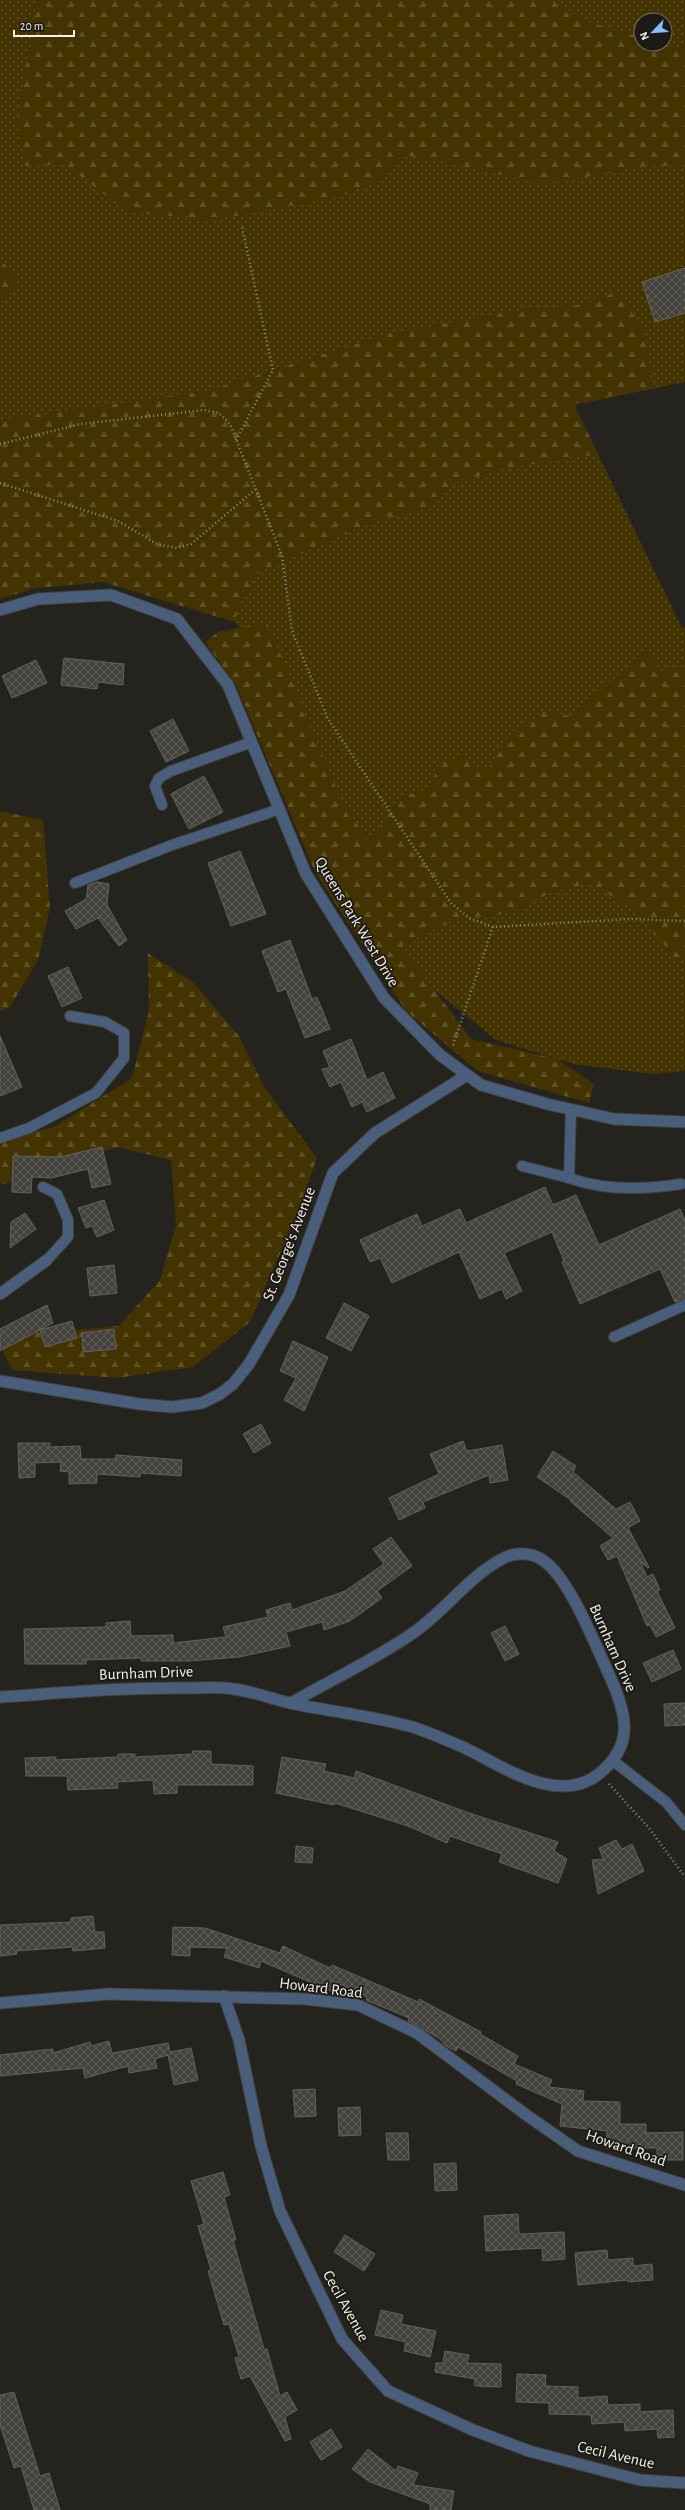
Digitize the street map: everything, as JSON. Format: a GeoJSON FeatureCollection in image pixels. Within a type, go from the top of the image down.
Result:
{"type":"FeatureCollection","features":[{"type":"Feature","properties":{"kind":"street","name":"Queens Park West Drive"},"geometry":{"type":"LineString","coordinates":[[0,610],[38,598],[111,595],[177,619],[228,685],[306,874],[384,998],[440,1055],[481,1086],[571,1110],[614,1119],[685,1122]]}},
{"type":"Feature","properties":{"kind":"street","name":"St. George's Avenue"},"geometry":{"type":"LineString","coordinates":[[0,1381],[117,1401],[172,1407],[202,1403],[220,1394],[233,1384],[249,1364],[289,1295],[333,1173],[374,1133],[467,1075]]}},
{"type":"Feature","properties":{"kind":"street"},"geometry":{"type":"LineString","coordinates":[[0,1294],[47,1260]]}},
{"type":"Feature","properties":{"kind":"street","name":"Burnham Drive"},"geometry":{"type":"LineString","coordinates":[[0,1697],[152,1687],[232,1688],[290,1703],[377,1718],[419,1729],[466,1749],[501,1769],[548,1785],[570,1785],[600,1774],[618,1754],[626,1730],[619,1696],[574,1601],[558,1576],[542,1560],[526,1553],[505,1557],[483,1572],[413,1633],[290,1703]]}},
{"type":"Feature","properties":{"kind":"street","name":"Howard Road"},"geometry":{"type":"LineString","coordinates":[[0,2003],[109,1994],[305,1999],[358,2005],[417,2033],[525,2114],[578,2151],[685,2185]]}},
{"type":"Feature","properties":{"kind":"street","name":"Cecil Avenue"},"geometry":{"type":"LineString","coordinates":[[224,1996],[239,2040],[261,2146],[280,2211],[342,2339],[388,2391],[429,2411],[529,2451],[640,2480],[685,2483]]}},
{"type":"Feature","properties":{"kind":"lane"},"geometry":{"type":"LineString","coordinates":[[162,805],[156,786],[159,778],[171,771],[252,742]]}},
{"type":"Feature","properties":{"kind":"lane"},"geometry":{"type":"LineString","coordinates":[[75,883],[172,845],[280,809]]}},
{"type":"Feature","properties":{"kind":"lane"},"geometry":{"type":"LineString","coordinates":[[0,1138],[29,1128],[96,1093],[124,1058],[124,1032],[105,1022],[70,1016]]}},
{"type":"Feature","properties":{"kind":"lane"},"geometry":{"type":"LineString","coordinates":[[569,1178],[571,1110]]}},
{"type":"Feature","properties":{"kind":"lane"},"geometry":{"type":"LineString","coordinates":[[522,1166],[584,1183],[622,1188],[653,1188],[681,1184]]}},
{"type":"Feature","properties":{"kind":"lane"},"geometry":{"type":"LineString","coordinates":[[43,1187],[57,1194],[68,1220],[68,1237],[47,1260]]}},
{"type":"Feature","properties":{"kind":"lane"},"geometry":{"type":"LineString","coordinates":[[614,1337],[685,1305]]}},
{"type":"Feature","properties":{"kind":"lane"},"geometry":{"type":"LineString","coordinates":[[612,1760],[666,1802],[685,1825]]}},
{"type":"Feature","properties":{"kind":"path"},"geometry":{"type":"LineString","coordinates":[[236,440],[273,370],[242,227]]}},
{"type":"Feature","properties":{"kind":"path"},"geometry":{"type":"LineString","coordinates":[[0,444],[81,424],[204,410],[219,413],[230,424],[282,556],[292,631],[328,719],[451,903],[469,918],[493,927],[629,920],[685,921]]}},
{"type":"Feature","properties":{"kind":"path"},"geometry":{"type":"LineString","coordinates":[[0,483],[118,521],[157,544],[177,548],[192,544],[256,489]]}},
{"type":"Feature","properties":{"kind":"path"},"geometry":{"type":"LineString","coordinates":[[448,1061],[493,927]]}},
{"type":"Feature","properties":{"kind":"path"},"geometry":{"type":"LineString","coordinates":[[600,1774],[649,1828],[685,1877]]}},
{"type":"Feature","properties":{"kind":"green space"},"geometry":{"type":"Polygon","coordinates":[[[0,0],[685,0],[685,382],[574,405],[682,628],[685,627],[685,1071],[653,1074],[573,1064],[496,1040],[425,982],[358,877],[254,642],[197,583],[0,500],[0,0]]]}},
{"type":"Feature","properties":{"kind":"green space"},"geometry":{"type":"Polygon","coordinates":[[[37,0],[549,0],[592,23],[633,35],[633,52],[673,52],[673,47],[685,50],[685,167],[651,165],[543,185],[440,161],[401,155],[377,182],[329,199],[214,220],[127,212],[65,164],[25,166],[17,121],[37,0]]]}},
{"type":"Feature","properties":{"kind":"green space"},"geometry":{"type":"Polygon","coordinates":[[[0,257],[18,283],[0,301],[0,257]]]}},
{"type":"Feature","properties":{"kind":"green space"},"geometry":{"type":"Polygon","coordinates":[[[618,291],[644,332],[654,387],[574,404],[598,454],[503,469],[453,484],[428,508],[371,523],[253,575],[234,622],[103,582],[36,588],[0,599],[0,420],[206,391],[391,333],[526,309],[582,305],[618,291]]]}},
{"type":"Feature","properties":{"kind":"green space"},"geometry":{"type":"Polygon","coordinates":[[[267,622],[339,795],[369,843],[399,799],[430,787],[439,763],[464,756],[486,772],[506,743],[543,711],[572,716],[647,649],[661,671],[685,666],[685,959],[677,960],[633,909],[589,883],[547,894],[515,912],[454,920],[402,946],[471,1039],[557,1059],[594,1084],[589,1103],[478,1071],[406,1011],[315,872],[236,685],[205,642],[218,632],[267,622]]]}},
{"type":"Feature","properties":{"kind":"green space"},"geometry":{"type":"Polygon","coordinates":[[[0,811],[43,820],[50,908],[38,960],[10,1007],[0,1011],[0,811]]]}},
{"type":"Feature","properties":{"kind":"green space"},"geometry":{"type":"Polygon","coordinates":[[[148,953],[193,982],[239,1036],[265,1088],[317,1158],[298,1212],[250,1322],[193,1367],[117,1378],[12,1370],[0,1345],[0,1330],[53,1332],[119,1326],[160,1280],[176,1225],[171,1160],[117,1147],[0,1185],[0,1139],[54,1127],[132,1078],[149,1011],[148,953]]]}},
{"type":"Feature","properties":{"kind":"building"},"geometry":{"type":"Polygon","coordinates":[[[685,268],[685,313],[655,322],[642,282],[685,268]]]}},
{"type":"Feature","properties":{"kind":"building"},"geometry":{"type":"Polygon","coordinates":[[[64,658],[124,664],[123,685],[98,682],[97,689],[61,685],[64,658]]]}},
{"type":"Feature","properties":{"kind":"building"},"geometry":{"type":"Polygon","coordinates":[[[36,660],[47,683],[12,698],[2,676],[36,660]]]}},
{"type":"Feature","properties":{"kind":"building"},"geometry":{"type":"Polygon","coordinates":[[[173,719],[189,751],[166,762],[150,731],[173,719]]]}},
{"type":"Feature","properties":{"kind":"building"},"geometry":{"type":"Polygon","coordinates":[[[204,776],[223,812],[189,829],[171,794],[204,776]]]}},
{"type":"Feature","properties":{"kind":"building"},"geometry":{"type":"Polygon","coordinates":[[[240,851],[266,914],[231,926],[208,863],[240,851]]]}},
{"type":"Feature","properties":{"kind":"building"},"geometry":{"type":"Polygon","coordinates":[[[97,882],[109,884],[107,905],[127,940],[119,946],[98,918],[76,929],[65,911],[86,899],[88,885],[97,882]]]}},
{"type":"Feature","properties":{"kind":"building"},"geometry":{"type":"Polygon","coordinates":[[[290,940],[312,999],[317,997],[330,1029],[305,1038],[286,989],[278,992],[262,951],[290,940]]]}},
{"type":"Feature","properties":{"kind":"building"},"geometry":{"type":"Polygon","coordinates":[[[68,967],[82,998],[62,1007],[48,976],[68,967]]]}},
{"type":"Feature","properties":{"kind":"building"},"geometry":{"type":"Polygon","coordinates":[[[0,1036],[22,1087],[0,1096],[0,1036]]]}},
{"type":"Feature","properties":{"kind":"building"},"geometry":{"type":"Polygon","coordinates":[[[351,1039],[367,1080],[383,1072],[395,1098],[367,1112],[362,1102],[352,1107],[341,1082],[330,1087],[322,1069],[330,1068],[323,1051],[351,1039]]]}},
{"type":"Feature","properties":{"kind":"building"},"geometry":{"type":"Polygon","coordinates":[[[102,1147],[111,1184],[92,1188],[88,1169],[51,1178],[32,1177],[31,1193],[12,1192],[13,1156],[60,1157],[102,1147]]]}},
{"type":"Feature","properties":{"kind":"building"},"geometry":{"type":"Polygon","coordinates":[[[545,1187],[553,1205],[576,1195],[599,1245],[680,1209],[685,1220],[685,1299],[675,1302],[660,1269],[580,1304],[562,1262],[564,1261],[552,1232],[504,1253],[522,1291],[506,1299],[502,1289],[480,1299],[459,1252],[392,1283],[380,1258],[370,1262],[360,1240],[417,1214],[422,1226],[460,1209],[466,1223],[545,1187]]]}},
{"type":"Feature","properties":{"kind":"building"},"geometry":{"type":"Polygon","coordinates":[[[104,1200],[114,1230],[97,1237],[92,1226],[86,1228],[78,1208],[104,1200]]]}},
{"type":"Feature","properties":{"kind":"building"},"geometry":{"type":"Polygon","coordinates":[[[25,1213],[36,1229],[10,1248],[11,1222],[25,1213]]]}},
{"type":"Feature","properties":{"kind":"building"},"geometry":{"type":"Polygon","coordinates":[[[114,1265],[117,1293],[90,1296],[87,1268],[114,1265]]]}},
{"type":"Feature","properties":{"kind":"building"},"geometry":{"type":"Polygon","coordinates":[[[344,1303],[369,1316],[351,1351],[326,1338],[344,1303]]]}},
{"type":"Feature","properties":{"kind":"building"},"geometry":{"type":"Polygon","coordinates":[[[47,1305],[53,1323],[0,1351],[0,1329],[47,1305]]]}},
{"type":"Feature","properties":{"kind":"building"},"geometry":{"type":"Polygon","coordinates":[[[72,1321],[77,1338],[45,1347],[40,1330],[72,1321]]]}},
{"type":"Feature","properties":{"kind":"building"},"geometry":{"type":"Polygon","coordinates":[[[114,1329],[116,1349],[83,1352],[82,1333],[114,1329]]]}},
{"type":"Feature","properties":{"kind":"building"},"geometry":{"type":"Polygon","coordinates":[[[293,1341],[328,1357],[304,1411],[284,1400],[296,1378],[280,1371],[293,1341]]]}},
{"type":"Feature","properties":{"kind":"building"},"geometry":{"type":"Polygon","coordinates":[[[261,1424],[271,1443],[254,1453],[243,1434],[261,1424]]]}},
{"type":"Feature","properties":{"kind":"building"},"geometry":{"type":"Polygon","coordinates":[[[463,1441],[467,1451],[502,1445],[508,1480],[490,1483],[489,1475],[423,1502],[425,1508],[399,1520],[389,1498],[439,1474],[430,1454],[463,1441]]]}},
{"type":"Feature","properties":{"kind":"building"},"geometry":{"type":"Polygon","coordinates":[[[18,1443],[50,1443],[50,1447],[80,1446],[81,1459],[115,1459],[116,1455],[182,1460],[181,1476],[140,1473],[140,1477],[97,1474],[97,1483],[69,1484],[69,1472],[60,1471],[61,1462],[35,1463],[35,1477],[19,1478],[18,1443]]]}},
{"type":"Feature","properties":{"kind":"building"},"geometry":{"type":"Polygon","coordinates":[[[553,1451],[576,1466],[573,1472],[616,1509],[630,1502],[640,1521],[628,1528],[649,1567],[648,1568],[640,1562],[647,1577],[653,1574],[660,1590],[657,1591],[675,1628],[656,1637],[650,1625],[647,1626],[617,1556],[608,1560],[600,1546],[613,1538],[570,1501],[571,1500],[537,1477],[553,1451]]]}},
{"type":"Feature","properties":{"kind":"building"},"geometry":{"type":"Polygon","coordinates":[[[391,1537],[412,1566],[377,1591],[382,1598],[350,1621],[324,1630],[322,1622],[286,1632],[290,1646],[239,1657],[189,1661],[141,1661],[141,1658],[86,1660],[86,1664],[25,1664],[24,1629],[106,1627],[106,1623],[130,1621],[131,1636],[173,1635],[173,1643],[226,1637],[223,1627],[268,1617],[266,1610],[290,1603],[292,1610],[345,1591],[384,1564],[373,1549],[391,1537]]]}},
{"type":"Feature","properties":{"kind":"building"},"geometry":{"type":"Polygon","coordinates":[[[505,1626],[519,1654],[505,1661],[491,1633],[505,1626]]]}},
{"type":"Feature","properties":{"kind":"building"},"geometry":{"type":"Polygon","coordinates":[[[673,1650],[681,1669],[652,1682],[643,1663],[673,1650]]]}},
{"type":"Feature","properties":{"kind":"building"},"geometry":{"type":"Polygon","coordinates":[[[685,1703],[685,1725],[665,1726],[664,1704],[685,1703]]]}},
{"type":"Feature","properties":{"kind":"building"},"geometry":{"type":"Polygon","coordinates":[[[192,1751],[211,1751],[211,1764],[253,1766],[253,1785],[177,1785],[177,1793],[154,1794],[153,1780],[117,1782],[118,1788],[68,1790],[67,1776],[26,1776],[25,1758],[56,1757],[56,1760],[118,1757],[118,1754],[135,1754],[135,1757],[193,1754],[192,1751]]]}},
{"type":"Feature","properties":{"kind":"building"},"geometry":{"type":"Polygon","coordinates":[[[282,1757],[326,1764],[324,1771],[354,1778],[356,1771],[466,1812],[558,1842],[554,1851],[567,1859],[558,1883],[499,1862],[502,1854],[450,1836],[447,1843],[408,1826],[335,1803],[334,1805],[276,1793],[282,1757]]]}},
{"type":"Feature","properties":{"kind":"building"},"geometry":{"type":"Polygon","coordinates":[[[616,1840],[622,1849],[632,1844],[644,1871],[598,1894],[592,1860],[603,1859],[599,1848],[616,1840]]]}},
{"type":"Feature","properties":{"kind":"building"},"geometry":{"type":"Polygon","coordinates":[[[296,1846],[313,1848],[312,1863],[295,1862],[296,1846]]]}},
{"type":"Feature","properties":{"kind":"building"},"geometry":{"type":"Polygon","coordinates":[[[93,1916],[95,1932],[104,1932],[105,1948],[73,1951],[72,1947],[16,1951],[17,1954],[0,1956],[0,1925],[71,1922],[71,1918],[93,1916]]]}},
{"type":"Feature","properties":{"kind":"building"},"geometry":{"type":"Polygon","coordinates":[[[173,1927],[205,1928],[280,1953],[283,1946],[330,1968],[332,1965],[418,2002],[419,1999],[481,2032],[480,2034],[518,2056],[514,2064],[552,2080],[549,2087],[584,2091],[583,2101],[620,2102],[620,2124],[646,2124],[646,2133],[683,2132],[683,2160],[657,2160],[657,2148],[607,2148],[607,2131],[560,2126],[562,2104],[516,2084],[517,2081],[458,2047],[456,2051],[446,2046],[439,2038],[408,2021],[409,2018],[366,2000],[367,1997],[335,1982],[331,1991],[261,1961],[259,1968],[224,1957],[227,1948],[190,1947],[190,1956],[172,1955],[173,1927]]]}},
{"type":"Feature","properties":{"kind":"building"},"geometry":{"type":"Polygon","coordinates":[[[109,2041],[112,2053],[168,2043],[170,2052],[191,2048],[198,2080],[174,2085],[168,2055],[155,2059],[157,2068],[129,2073],[128,2066],[85,2078],[83,2068],[0,2076],[0,2055],[53,2049],[53,2053],[90,2042],[91,2046],[109,2041]]]}},
{"type":"Feature","properties":{"kind":"building"},"geometry":{"type":"Polygon","coordinates":[[[315,2089],[316,2116],[295,2117],[293,2090],[315,2089]]]}},
{"type":"Feature","properties":{"kind":"building"},"geometry":{"type":"Polygon","coordinates":[[[360,2107],[361,2135],[339,2136],[338,2108],[360,2107]]]}},
{"type":"Feature","properties":{"kind":"building"},"geometry":{"type":"Polygon","coordinates":[[[386,2133],[408,2133],[409,2160],[388,2160],[386,2133]]]}},
{"type":"Feature","properties":{"kind":"building"},"geometry":{"type":"Polygon","coordinates":[[[456,2163],[457,2190],[435,2191],[434,2164],[456,2163]]]}},
{"type":"Feature","properties":{"kind":"building"},"geometry":{"type":"Polygon","coordinates":[[[223,2172],[230,2195],[224,2197],[236,2240],[233,2240],[264,2349],[267,2349],[280,2396],[287,2392],[297,2410],[285,2417],[291,2439],[285,2441],[250,2376],[241,2379],[235,2358],[239,2357],[229,2324],[224,2325],[208,2271],[211,2270],[198,2226],[204,2224],[191,2181],[223,2172]]]}},
{"type":"Feature","properties":{"kind":"building"},"geometry":{"type":"Polygon","coordinates":[[[518,2214],[519,2234],[564,2232],[565,2259],[543,2261],[542,2248],[486,2251],[484,2216],[518,2214]]]}},
{"type":"Feature","properties":{"kind":"building"},"geometry":{"type":"Polygon","coordinates":[[[345,2235],[375,2254],[364,2271],[334,2252],[345,2235]]]}},
{"type":"Feature","properties":{"kind":"building"},"geometry":{"type":"Polygon","coordinates":[[[607,2250],[608,2260],[633,2258],[633,2266],[652,2264],[653,2280],[628,2282],[628,2280],[578,2285],[575,2253],[607,2250]]]}},
{"type":"Feature","properties":{"kind":"building"},"geometry":{"type":"Polygon","coordinates":[[[381,2310],[403,2315],[401,2324],[436,2331],[430,2357],[404,2351],[406,2342],[375,2335],[381,2310]]]}},
{"type":"Feature","properties":{"kind":"building"},"geometry":{"type":"Polygon","coordinates":[[[445,2351],[469,2355],[467,2363],[501,2364],[501,2387],[475,2386],[475,2379],[435,2372],[436,2363],[443,2363],[445,2351]]]}},
{"type":"Feature","properties":{"kind":"building"},"geometry":{"type":"Polygon","coordinates":[[[517,2374],[546,2375],[545,2386],[578,2387],[578,2398],[607,2396],[608,2405],[640,2404],[640,2412],[673,2410],[674,2437],[658,2438],[657,2429],[625,2431],[624,2422],[592,2424],[591,2415],[549,2414],[549,2403],[516,2402],[517,2374]]]}},
{"type":"Feature","properties":{"kind":"building"},"geometry":{"type":"Polygon","coordinates":[[[14,2392],[40,2476],[49,2473],[60,2510],[34,2510],[21,2466],[14,2468],[0,2425],[0,2395],[14,2392]]]}},
{"type":"Feature","properties":{"kind":"building"},"geometry":{"type":"Polygon","coordinates":[[[331,2429],[342,2447],[321,2460],[310,2442],[331,2429]]]}},
{"type":"Feature","properties":{"kind":"building"},"geometry":{"type":"Polygon","coordinates":[[[368,2449],[396,2471],[398,2466],[418,2473],[413,2485],[454,2491],[451,2510],[430,2510],[430,2504],[370,2482],[352,2469],[368,2449]]]}}]}
